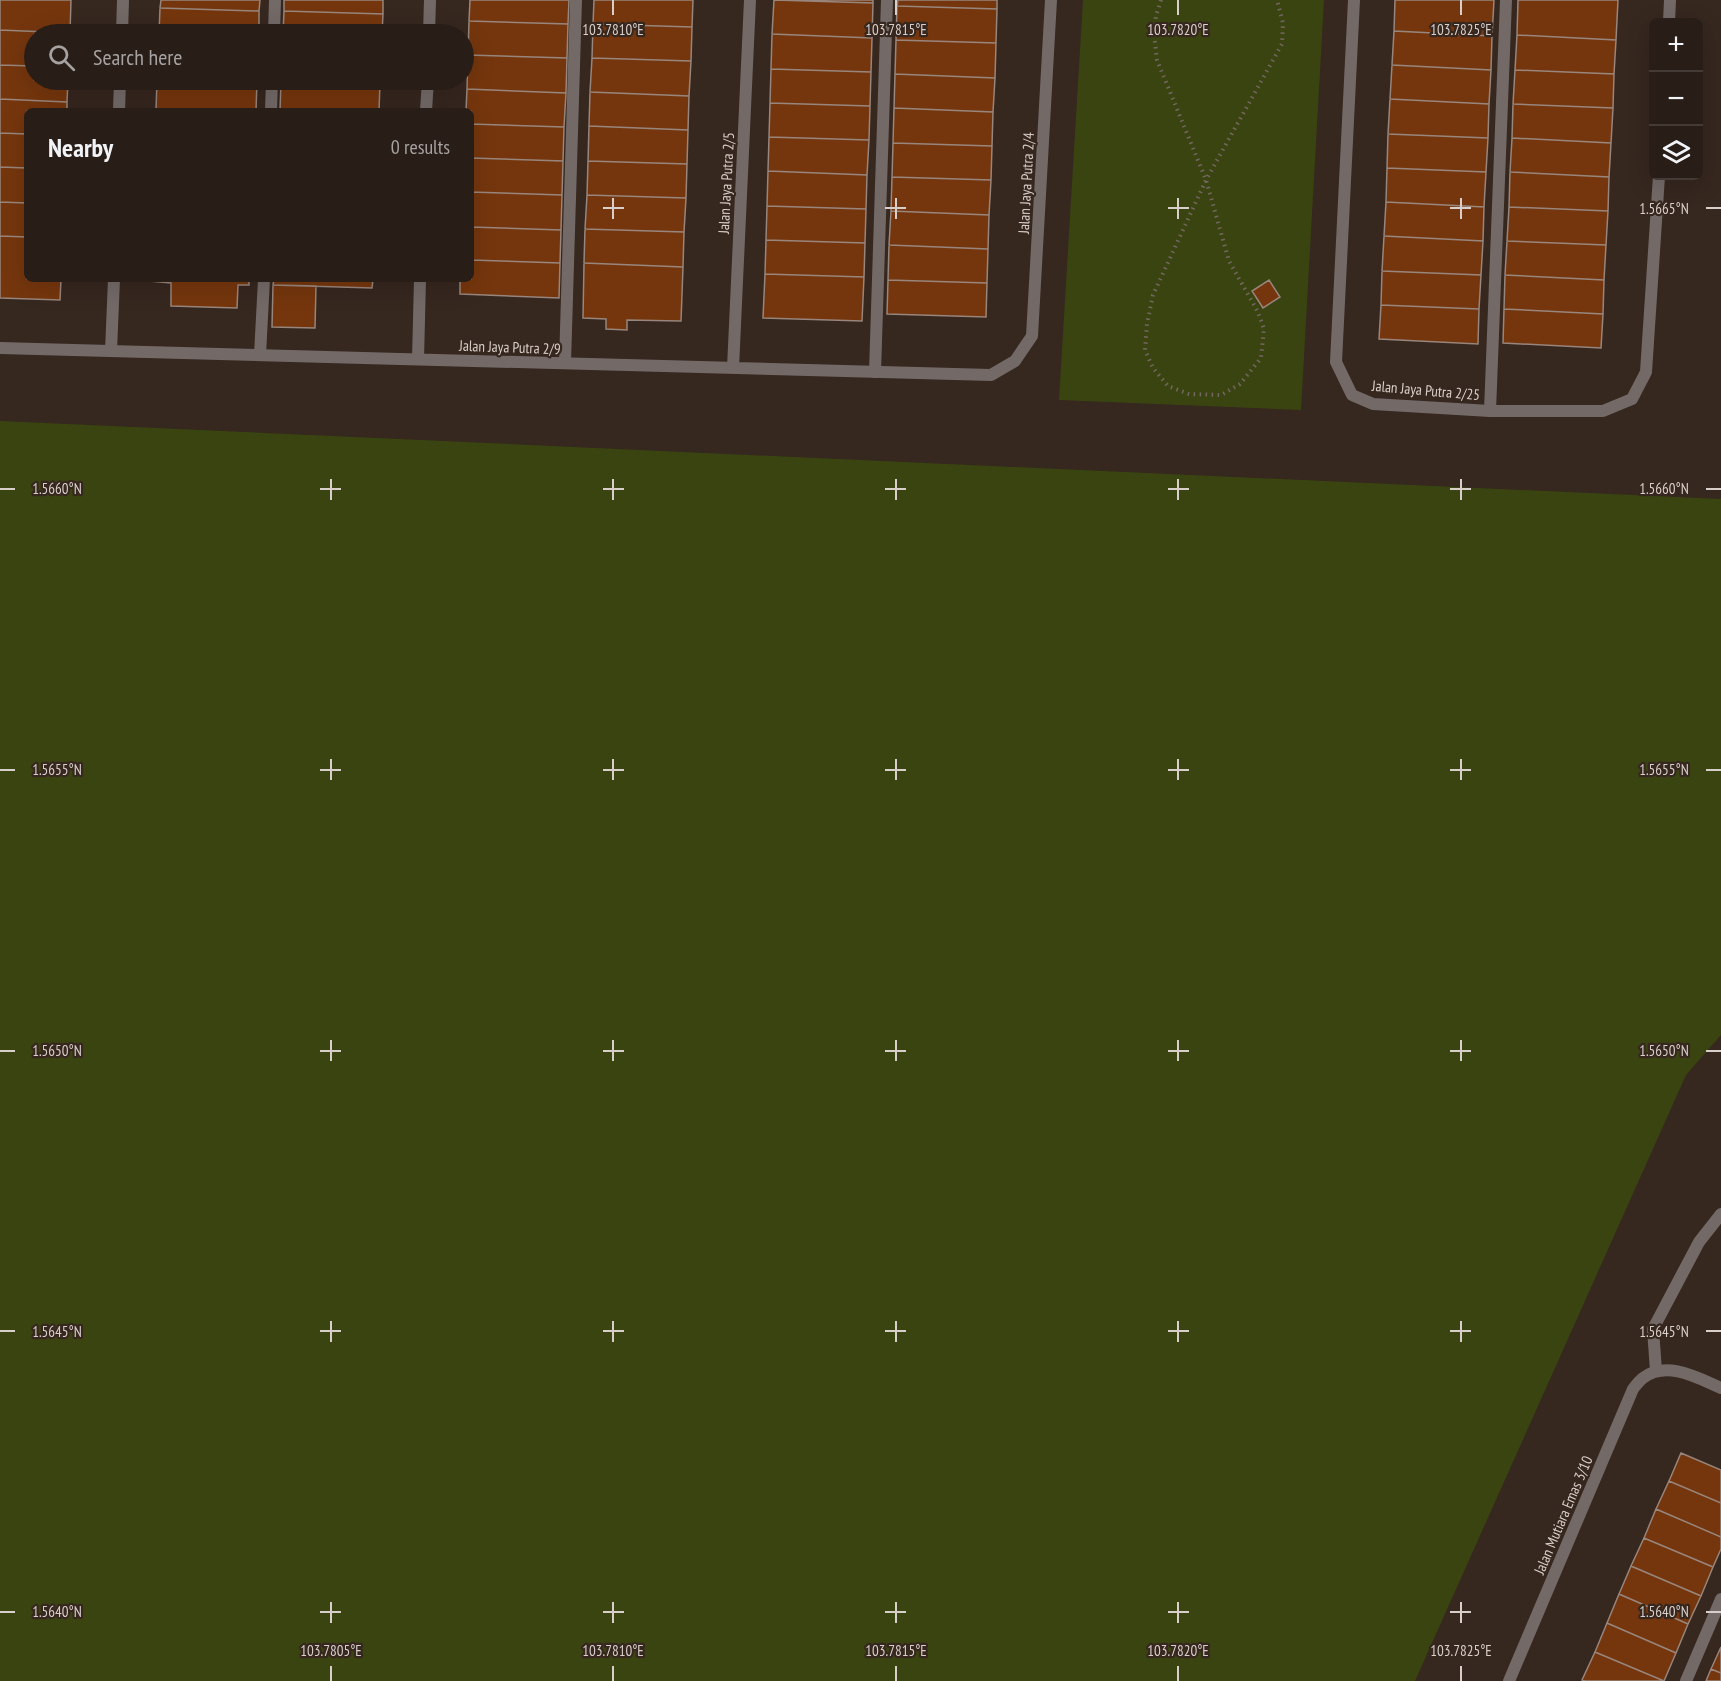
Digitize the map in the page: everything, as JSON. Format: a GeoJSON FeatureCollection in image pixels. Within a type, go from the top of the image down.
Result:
{"type":"FeatureCollection","features":[{"type":"Feature","properties":{"kind":"street"},"geometry":{"type":"LineString","coordinates":[[122,24],[123,0]]}},
{"type":"Feature","properties":{"kind":"street"},"geometry":{"type":"LineString","coordinates":[[274,24],[275,0]]}},
{"type":"Feature","properties":{"kind":"street"},"geometry":{"type":"LineString","coordinates":[[429,24],[430,0]]}},
{"type":"Feature","properties":{"kind":"street"},"geometry":{"type":"LineString","coordinates":[[565,363],[576,0]]}},
{"type":"Feature","properties":{"kind":"street","name":"Jalan Jaya Putra 2/5"},"geometry":{"type":"LineString","coordinates":[[733,368],[750,0]]}},
{"type":"Feature","properties":{"kind":"street"},"geometry":{"type":"LineString","coordinates":[[875,372],[887,0]]}},
{"type":"Feature","properties":{"kind":"street","name":"Jalan Jaya Putra 2/4"},"geometry":{"type":"LineString","coordinates":[[1015,361],[1032,336],[1051,0]]}},
{"type":"Feature","properties":{"kind":"street","name":"Jalan Jaya Putra 2/25"},"geometry":{"type":"LineString","coordinates":[[1354,0],[1336,362],[1352,395],[1373,404],[1490,411],[1603,411],[1632,399],[1646,372],[1659,180]]}},
{"type":"Feature","properties":{"kind":"street"},"geometry":{"type":"LineString","coordinates":[[1490,411],[1506,0]]}},
{"type":"Feature","properties":{"kind":"street"},"geometry":{"type":"LineString","coordinates":[[1669,18],[1670,0]]}},
{"type":"Feature","properties":{"kind":"street"},"geometry":{"type":"LineString","coordinates":[[119,108],[120,90]]}},
{"type":"Feature","properties":{"kind":"street"},"geometry":{"type":"LineString","coordinates":[[271,108],[272,90]]}},
{"type":"Feature","properties":{"kind":"street"},"geometry":{"type":"LineString","coordinates":[[426,108],[427,90]]}},
{"type":"Feature","properties":{"kind":"street"},"geometry":{"type":"LineString","coordinates":[[111,351],[114,282]]}},
{"type":"Feature","properties":{"kind":"street"},"geometry":{"type":"LineString","coordinates":[[260,355],[264,282]]}},
{"type":"Feature","properties":{"kind":"street"},"geometry":{"type":"LineString","coordinates":[[418,359],[420,282]]}},
{"type":"Feature","properties":{"kind":"street","name":"Jalan Jaya Putra 2/9"},"geometry":{"type":"LineString","coordinates":[[0,348],[991,375],[1015,361]]}},
{"type":"Feature","properties":{"kind":"street"},"geometry":{"type":"LineString","coordinates":[[1721,1214],[1699,1242],[1653,1329],[1656,1371],[1674,1371],[1692,1375],[1721,1388]]}},
{"type":"Feature","properties":{"kind":"street","name":"Jalan Mutiara Emas 3/10"},"geometry":{"type":"LineString","coordinates":[[1509,1681],[1633,1389],[1643,1378],[1656,1371]]}},
{"type":"Feature","properties":{"kind":"street"},"geometry":{"type":"LineString","coordinates":[[1686,1681],[1721,1599]]}},
{"type":"Feature","properties":{"kind":"path"},"geometry":{"type":"LineString","coordinates":[[1161,0],[1154,34],[1157,60],[1206,180],[1229,261],[1258,312],[1264,328],[1261,358],[1240,384],[1221,395],[1189,394],[1168,386],[1153,368],[1145,350],[1147,324],[1153,295],[1206,180],[1282,44],[1283,23],[1277,0]]}},
{"type":"Feature","properties":{"kind":"green space"},"geometry":{"type":"Polygon","coordinates":[[[1083,0],[1324,0],[1301,410],[1059,400],[1083,0]]]}},
{"type":"Feature","properties":{"kind":"green space"},"geometry":{"type":"Polygon","coordinates":[[[0,421],[1721,499],[1721,1035],[1686,1075],[1415,1681],[0,1681],[0,421]]]}},
{"type":"Feature","properties":{"kind":"building"},"geometry":{"type":"Polygon","coordinates":[[[0,0],[71,0],[70,24],[24,24],[24,31],[0,30],[0,0]]]}},
{"type":"Feature","properties":{"kind":"building"},"geometry":{"type":"Polygon","coordinates":[[[161,0],[260,0],[259,11],[160,8],[161,0]]]}},
{"type":"Feature","properties":{"kind":"building"},"geometry":{"type":"Polygon","coordinates":[[[284,0],[383,0],[383,14],[284,11],[284,0]]]}},
{"type":"Feature","properties":{"kind":"building"},"geometry":{"type":"Polygon","coordinates":[[[470,0],[569,0],[568,24],[469,21],[470,0]]]}},
{"type":"Feature","properties":{"kind":"building"},"geometry":{"type":"Polygon","coordinates":[[[594,0],[693,0],[692,27],[593,24],[594,0]]]}},
{"type":"Feature","properties":{"kind":"building"},"geometry":{"type":"Polygon","coordinates":[[[774,0],[873,3],[872,38],[772,34],[774,0]]]}},
{"type":"Feature","properties":{"kind":"building"},"geometry":{"type":"Polygon","coordinates":[[[774,0],[873,0],[873,3],[774,0]]]}},
{"type":"Feature","properties":{"kind":"building"},"geometry":{"type":"Polygon","coordinates":[[[898,0],[997,0],[997,9],[897,6],[898,0]]]}},
{"type":"Feature","properties":{"kind":"building"},"geometry":{"type":"Polygon","coordinates":[[[1395,0],[1494,0],[1492,36],[1394,31],[1395,0]]]}},
{"type":"Feature","properties":{"kind":"building"},"geometry":{"type":"Polygon","coordinates":[[[1518,0],[1618,0],[1616,40],[1517,35],[1518,0]]]}},
{"type":"Feature","properties":{"kind":"building"},"geometry":{"type":"Polygon","coordinates":[[[897,6],[997,9],[996,43],[896,40],[897,6]]]}},
{"type":"Feature","properties":{"kind":"building"},"geometry":{"type":"Polygon","coordinates":[[[160,8],[259,11],[259,24],[159,24],[160,8]]]}},
{"type":"Feature","properties":{"kind":"building"},"geometry":{"type":"Polygon","coordinates":[[[284,11],[383,14],[382,24],[283,24],[284,11]]]}},
{"type":"Feature","properties":{"kind":"building"},"geometry":{"type":"Polygon","coordinates":[[[469,21],[568,24],[567,58],[474,55],[474,24],[469,24],[469,21]]]}},
{"type":"Feature","properties":{"kind":"building"},"geometry":{"type":"Polygon","coordinates":[[[593,24],[692,27],[691,61],[592,58],[593,24]]]}},
{"type":"Feature","properties":{"kind":"building"},"geometry":{"type":"Polygon","coordinates":[[[0,30],[24,31],[24,66],[0,65],[0,30]]]}},
{"type":"Feature","properties":{"kind":"building"},"geometry":{"type":"Polygon","coordinates":[[[1394,31],[1492,36],[1491,70],[1392,65],[1394,31]]]}},
{"type":"Feature","properties":{"kind":"building"},"geometry":{"type":"Polygon","coordinates":[[[772,34],[872,38],[871,72],[771,69],[772,34]]]}},
{"type":"Feature","properties":{"kind":"building"},"geometry":{"type":"Polygon","coordinates":[[[1517,35],[1616,40],[1614,74],[1515,70],[1517,35]]]}},
{"type":"Feature","properties":{"kind":"building"},"geometry":{"type":"Polygon","coordinates":[[[896,40],[996,43],[995,78],[895,74],[896,40]]]}},
{"type":"Feature","properties":{"kind":"building"},"geometry":{"type":"Polygon","coordinates":[[[474,55],[567,58],[566,93],[474,89],[474,55]]]}},
{"type":"Feature","properties":{"kind":"building"},"geometry":{"type":"Polygon","coordinates":[[[592,58],[691,61],[689,96],[590,92],[592,58]]]}},
{"type":"Feature","properties":{"kind":"building"},"geometry":{"type":"Polygon","coordinates":[[[0,65],[24,66],[24,90],[68,90],[67,102],[0,99],[0,65]]]}},
{"type":"Feature","properties":{"kind":"building"},"geometry":{"type":"Polygon","coordinates":[[[1392,65],[1491,70],[1489,104],[1390,99],[1392,65]]]}},
{"type":"Feature","properties":{"kind":"building"},"geometry":{"type":"Polygon","coordinates":[[[771,69],[871,72],[870,106],[770,103],[771,69]]]}},
{"type":"Feature","properties":{"kind":"building"},"geometry":{"type":"Polygon","coordinates":[[[1515,70],[1614,74],[1613,108],[1513,104],[1515,70]]]}},
{"type":"Feature","properties":{"kind":"building"},"geometry":{"type":"Polygon","coordinates":[[[895,74],[995,78],[993,112],[894,108],[895,74]]]}},
{"type":"Feature","properties":{"kind":"building"},"geometry":{"type":"Polygon","coordinates":[[[157,90],[257,90],[256,108],[156,108],[157,90]]]}},
{"type":"Feature","properties":{"kind":"building"},"geometry":{"type":"Polygon","coordinates":[[[281,90],[380,90],[379,108],[280,108],[281,90]]]}},
{"type":"Feature","properties":{"kind":"building"},"geometry":{"type":"Polygon","coordinates":[[[467,90],[566,93],[564,127],[474,124],[474,108],[466,108],[467,90]]]}},
{"type":"Feature","properties":{"kind":"building"},"geometry":{"type":"Polygon","coordinates":[[[590,92],[689,96],[688,130],[589,126],[590,92]]]}},
{"type":"Feature","properties":{"kind":"building"},"geometry":{"type":"Polygon","coordinates":[[[0,99],[67,102],[67,108],[24,108],[24,134],[0,133],[0,99]]]}},
{"type":"Feature","properties":{"kind":"building"},"geometry":{"type":"Polygon","coordinates":[[[1390,99],[1489,104],[1488,138],[1388,134],[1390,99]]]}},
{"type":"Feature","properties":{"kind":"building"},"geometry":{"type":"Polygon","coordinates":[[[770,103],[870,106],[869,140],[769,137],[770,103]]]}},
{"type":"Feature","properties":{"kind":"building"},"geometry":{"type":"Polygon","coordinates":[[[1513,104],[1613,108],[1611,143],[1512,138],[1513,104]]]}},
{"type":"Feature","properties":{"kind":"building"},"geometry":{"type":"Polygon","coordinates":[[[894,108],[993,112],[992,146],[893,143],[894,108]]]}},
{"type":"Feature","properties":{"kind":"building"},"geometry":{"type":"Polygon","coordinates":[[[474,124],[564,127],[563,161],[474,158],[474,124]]]}},
{"type":"Feature","properties":{"kind":"building"},"geometry":{"type":"Polygon","coordinates":[[[589,126],[688,130],[687,164],[588,161],[589,126]]]}},
{"type":"Feature","properties":{"kind":"building"},"geometry":{"type":"Polygon","coordinates":[[[0,133],[24,134],[24,168],[0,167],[0,133]]]}},
{"type":"Feature","properties":{"kind":"building"},"geometry":{"type":"Polygon","coordinates":[[[1388,134],[1488,138],[1486,172],[1387,168],[1388,134]]]}},
{"type":"Feature","properties":{"kind":"building"},"geometry":{"type":"Polygon","coordinates":[[[769,137],[869,140],[867,175],[768,171],[769,137]]]}},
{"type":"Feature","properties":{"kind":"building"},"geometry":{"type":"Polygon","coordinates":[[[1512,138],[1611,143],[1609,177],[1510,172],[1512,138]]]}},
{"type":"Feature","properties":{"kind":"building"},"geometry":{"type":"Polygon","coordinates":[[[893,143],[992,146],[991,180],[892,177],[893,143]]]}},
{"type":"Feature","properties":{"kind":"building"},"geometry":{"type":"Polygon","coordinates":[[[474,158],[563,161],[562,195],[474,192],[474,158]]]}},
{"type":"Feature","properties":{"kind":"building"},"geometry":{"type":"Polygon","coordinates":[[[588,161],[687,164],[686,198],[587,195],[588,161]]]}},
{"type":"Feature","properties":{"kind":"building"},"geometry":{"type":"Polygon","coordinates":[[[0,167],[24,168],[24,203],[0,202],[0,167]]]}},
{"type":"Feature","properties":{"kind":"building"},"geometry":{"type":"Polygon","coordinates":[[[1387,168],[1486,172],[1484,207],[1386,202],[1387,168]]]}},
{"type":"Feature","properties":{"kind":"building"},"geometry":{"type":"Polygon","coordinates":[[[768,171],[867,175],[866,209],[767,206],[768,171]]]}},
{"type":"Feature","properties":{"kind":"building"},"geometry":{"type":"Polygon","coordinates":[[[1510,172],[1609,177],[1608,211],[1509,207],[1510,172]]]}},
{"type":"Feature","properties":{"kind":"building"},"geometry":{"type":"Polygon","coordinates":[[[892,177],[991,180],[989,215],[891,211],[892,177]]]}},
{"type":"Feature","properties":{"kind":"building"},"geometry":{"type":"Polygon","coordinates":[[[474,192],[562,195],[561,230],[474,227],[474,192]]]}},
{"type":"Feature","properties":{"kind":"building"},"geometry":{"type":"Polygon","coordinates":[[[587,195],[686,198],[684,232],[585,229],[587,195]]]}},
{"type":"Feature","properties":{"kind":"building"},"geometry":{"type":"Polygon","coordinates":[[[0,202],[24,203],[24,237],[0,236],[0,202]]]}},
{"type":"Feature","properties":{"kind":"building"},"geometry":{"type":"Polygon","coordinates":[[[1386,202],[1484,207],[1483,241],[1384,236],[1386,202]]]}},
{"type":"Feature","properties":{"kind":"building"},"geometry":{"type":"Polygon","coordinates":[[[767,206],[866,209],[865,243],[766,240],[767,206]]]}},
{"type":"Feature","properties":{"kind":"building"},"geometry":{"type":"Polygon","coordinates":[[[1509,207],[1608,211],[1606,245],[1507,241],[1509,207]]]}},
{"type":"Feature","properties":{"kind":"building"},"geometry":{"type":"Polygon","coordinates":[[[891,211],[989,215],[988,249],[889,245],[891,211]]]}},
{"type":"Feature","properties":{"kind":"building"},"geometry":{"type":"Polygon","coordinates":[[[474,227],[561,230],[560,263],[474,260],[474,227]]]}},
{"type":"Feature","properties":{"kind":"building"},"geometry":{"type":"Polygon","coordinates":[[[585,229],[684,232],[683,267],[584,263],[585,229]]]}},
{"type":"Feature","properties":{"kind":"building"},"geometry":{"type":"Polygon","coordinates":[[[0,236],[24,237],[24,282],[61,282],[60,300],[0,298],[0,236]]]}},
{"type":"Feature","properties":{"kind":"building"},"geometry":{"type":"Polygon","coordinates":[[[1384,236],[1483,241],[1481,275],[1382,271],[1384,236]]]}},
{"type":"Feature","properties":{"kind":"building"},"geometry":{"type":"Polygon","coordinates":[[[766,240],[865,243],[864,277],[765,274],[766,240]]]}},
{"type":"Feature","properties":{"kind":"building"},"geometry":{"type":"Polygon","coordinates":[[[1507,241],[1606,245],[1604,280],[1505,275],[1507,241]]]}},
{"type":"Feature","properties":{"kind":"building"},"geometry":{"type":"Polygon","coordinates":[[[889,245],[988,249],[987,283],[888,280],[889,245]]]}},
{"type":"Feature","properties":{"kind":"building"},"geometry":{"type":"Polygon","coordinates":[[[474,260],[560,263],[559,298],[460,294],[460,282],[474,282],[474,260]]]}},
{"type":"Feature","properties":{"kind":"building"},"geometry":{"type":"Polygon","coordinates":[[[584,263],[683,267],[681,321],[627,320],[627,330],[606,329],[606,319],[583,318],[584,263]]]}},
{"type":"Feature","properties":{"kind":"building"},"geometry":{"type":"Polygon","coordinates":[[[1382,271],[1481,275],[1479,309],[1381,305],[1382,271]]]}},
{"type":"Feature","properties":{"kind":"building"},"geometry":{"type":"Polygon","coordinates":[[[765,274],[864,277],[862,321],[763,318],[765,274]]]}},
{"type":"Feature","properties":{"kind":"building"},"geometry":{"type":"Polygon","coordinates":[[[1505,275],[1604,280],[1603,314],[1504,309],[1505,275]]]}},
{"type":"Feature","properties":{"kind":"building"},"geometry":{"type":"Polygon","coordinates":[[[888,280],[987,283],[986,317],[887,314],[888,280]]]}},
{"type":"Feature","properties":{"kind":"building"},"geometry":{"type":"Polygon","coordinates":[[[1269,280],[1280,297],[1263,308],[1252,291],[1269,280]]]}},
{"type":"Feature","properties":{"kind":"building"},"geometry":{"type":"Polygon","coordinates":[[[160,282],[249,282],[249,285],[238,285],[237,308],[171,306],[171,283],[160,282]]]}},
{"type":"Feature","properties":{"kind":"building"},"geometry":{"type":"Polygon","coordinates":[[[274,282],[373,282],[372,288],[273,285],[274,282]]]}},
{"type":"Feature","properties":{"kind":"building"},"geometry":{"type":"Polygon","coordinates":[[[273,285],[316,286],[315,328],[272,327],[273,285]]]}},
{"type":"Feature","properties":{"kind":"building"},"geometry":{"type":"Polygon","coordinates":[[[1381,305],[1479,309],[1478,344],[1379,339],[1381,305]]]}},
{"type":"Feature","properties":{"kind":"building"},"geometry":{"type":"Polygon","coordinates":[[[1504,309],[1603,314],[1601,348],[1503,343],[1504,309]]]}},
{"type":"Feature","properties":{"kind":"building"},"geometry":{"type":"Polygon","coordinates":[[[1681,1453],[1721,1470],[1721,1503],[1669,1481],[1681,1453]]]}},
{"type":"Feature","properties":{"kind":"building"},"geometry":{"type":"Polygon","coordinates":[[[1669,1481],[1721,1503],[1721,1537],[1656,1509],[1669,1481]]]}},
{"type":"Feature","properties":{"kind":"building"},"geometry":{"type":"Polygon","coordinates":[[[1656,1509],[1721,1537],[1721,1549],[1713,1567],[1644,1538],[1656,1509]]]}},
{"type":"Feature","properties":{"kind":"building"},"geometry":{"type":"Polygon","coordinates":[[[1644,1538],[1713,1567],[1701,1596],[1631,1566],[1644,1538]]]}},
{"type":"Feature","properties":{"kind":"building"},"geometry":{"type":"Polygon","coordinates":[[[1631,1566],[1701,1596],[1688,1624],[1619,1594],[1631,1566]]]}},
{"type":"Feature","properties":{"kind":"building"},"geometry":{"type":"Polygon","coordinates":[[[1619,1594],[1688,1624],[1676,1653],[1607,1623],[1619,1594]]]}},
{"type":"Feature","properties":{"kind":"building"},"geometry":{"type":"Polygon","coordinates":[[[1607,1623],[1676,1653],[1664,1681],[1595,1652],[1607,1623]]]}},
{"type":"Feature","properties":{"kind":"building"},"geometry":{"type":"Polygon","coordinates":[[[1721,1647],[1721,1673],[1711,1669],[1721,1647]]]}},
{"type":"Feature","properties":{"kind":"building"},"geometry":{"type":"Polygon","coordinates":[[[1595,1652],[1664,1681],[1582,1680],[1595,1652]]]}},
{"type":"Feature","properties":{"kind":"building"},"geometry":{"type":"Polygon","coordinates":[[[1711,1669],[1721,1673],[1721,1681],[1706,1681],[1711,1669]]]}}]}
